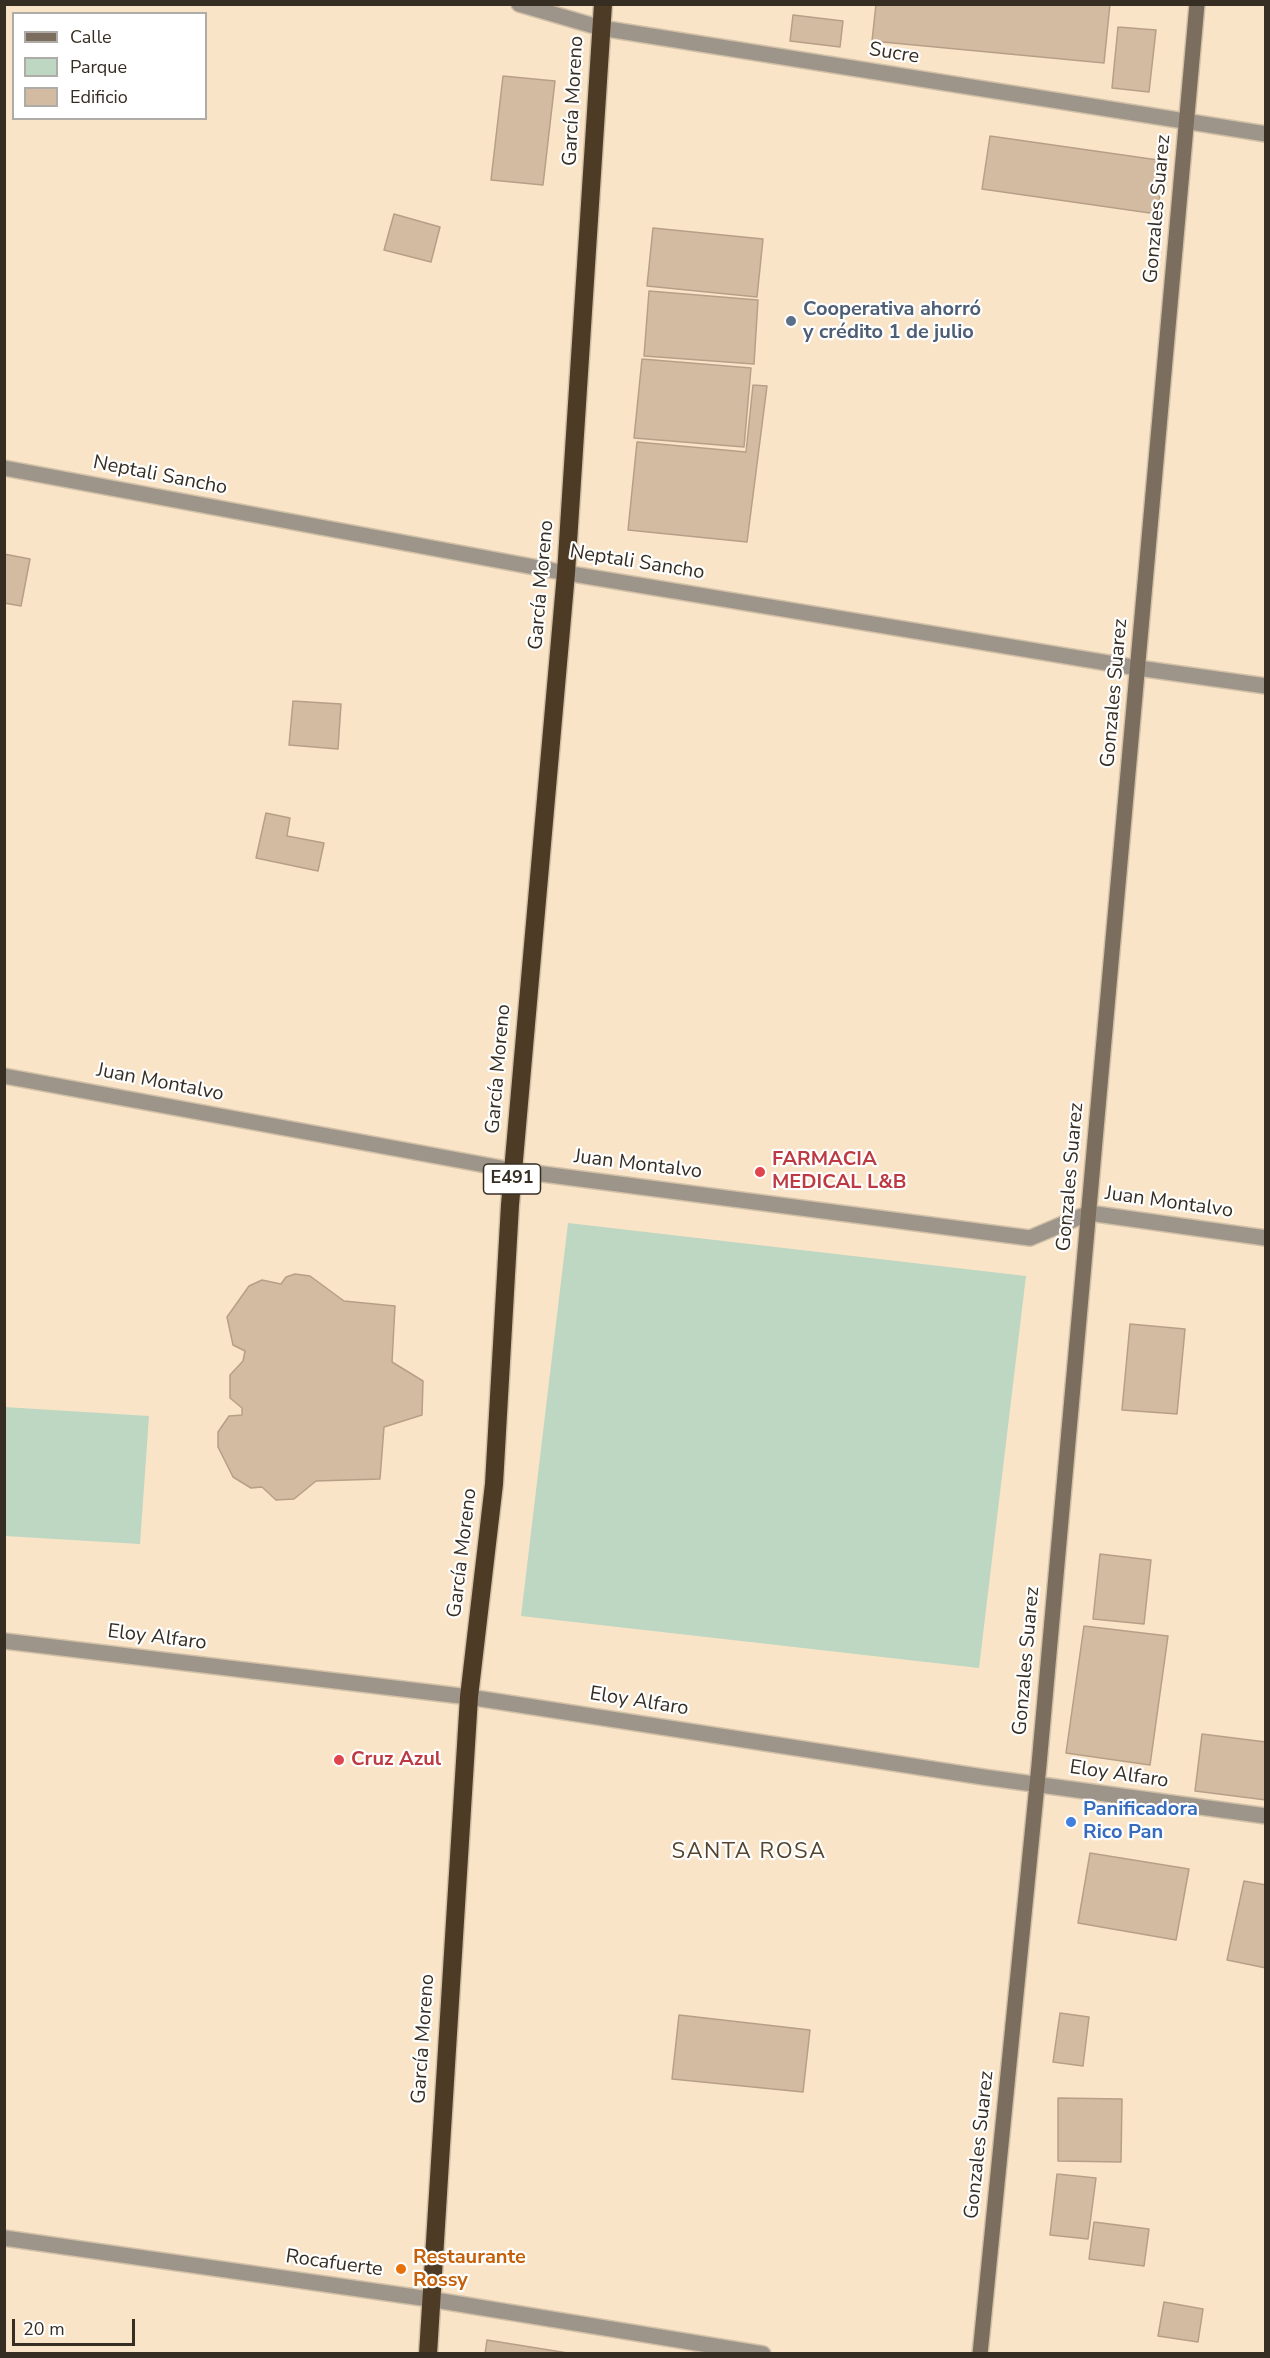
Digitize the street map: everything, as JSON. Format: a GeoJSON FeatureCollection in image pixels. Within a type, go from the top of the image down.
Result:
{"type":"FeatureCollection","features":[{"type":"Feature","properties":{"kind":"highway","name":"García Moreno"},"geometry":{"type":"LineString","coordinates":[[428,2354],[429,2299],[469,1697],[494,1484],[512,1170],[566,573],[603,4]]}},
{"type":"Feature","properties":{"kind":"street","name":"Sucre"},"geometry":{"type":"LineString","coordinates":[[519,4],[601,28],[1266,134]]}},
{"type":"Feature","properties":{"kind":"street","name":"Gonzales Suarez"},"geometry":{"type":"LineString","coordinates":[[980,2354],[1037,1785],[1197,4]]}},
{"type":"Feature","properties":{"kind":"street","name":"Neptali Sancho"},"geometry":{"type":"LineString","coordinates":[[4,468],[566,573],[1138,668],[1266,686]]}},
{"type":"Feature","properties":{"kind":"street","name":"Juan Montalvo"},"geometry":{"type":"LineString","coordinates":[[4,1076],[512,1170],[1030,1238],[1089,1213],[1266,1238]]}},
{"type":"Feature","properties":{"kind":"street","name":"Eloy Alfaro"},"geometry":{"type":"LineString","coordinates":[[4,1641],[469,1697],[1037,1785],[1266,1816]]}},
{"type":"Feature","properties":{"kind":"street","name":"Rocafuerte"},"geometry":{"type":"LineString","coordinates":[[4,2238],[429,2299],[763,2354]]}},
{"type":"Feature","properties":{"kind":"green space"},"geometry":{"type":"Polygon","coordinates":[[[568,1223],[1026,1276],[979,1668],[521,1616],[568,1223]]]}},
{"type":"Feature","properties":{"kind":"green space"},"geometry":{"type":"Polygon","coordinates":[[[4,1407],[149,1416],[140,1544],[5,1536],[4,1407]]]}},
{"type":"Feature","properties":{"kind":"building"},"geometry":{"type":"Polygon","coordinates":[[[876,4],[1110,4],[1104,63],[872,41],[876,4]]]}},
{"type":"Feature","properties":{"kind":"building"},"geometry":{"type":"Polygon","coordinates":[[[793,15],[843,21],[840,47],[790,41],[793,15]]]}},
{"type":"Feature","properties":{"kind":"building"},"geometry":{"type":"Polygon","coordinates":[[[1118,27],[1156,30],[1149,92],[1112,88],[1118,27]]]}},
{"type":"Feature","properties":{"kind":"building"},"geometry":{"type":"Polygon","coordinates":[[[503,76],[555,81],[543,185],[491,180],[503,76]]]}},
{"type":"Feature","properties":{"kind":"building"},"geometry":{"type":"Polygon","coordinates":[[[990,136],[1165,161],[1157,214],[982,189],[990,136]]]}},
{"type":"Feature","properties":{"kind":"building"},"geometry":{"type":"Polygon","coordinates":[[[394,214],[440,227],[431,262],[384,250],[394,214]]]}},
{"type":"Feature","properties":{"kind":"building"},"geometry":{"type":"Polygon","coordinates":[[[653,228],[763,239],[757,297],[647,286],[653,228]]]}},
{"type":"Feature","properties":{"kind":"building"},"geometry":{"type":"Polygon","coordinates":[[[649,291],[758,300],[754,364],[644,356],[649,291]]]}},
{"type":"Feature","properties":{"kind":"building"},"geometry":{"type":"Polygon","coordinates":[[[642,359],[751,368],[744,447],[634,438],[642,359]]]}},
{"type":"Feature","properties":{"kind":"building"},"geometry":{"type":"Polygon","coordinates":[[[753,385],[767,386],[747,542],[628,530],[637,442],[746,452],[753,385]]]}},
{"type":"Feature","properties":{"kind":"building"},"geometry":{"type":"Polygon","coordinates":[[[4,554],[30,559],[21,606],[4,603],[4,554]]]}},
{"type":"Feature","properties":{"kind":"building"},"geometry":{"type":"Polygon","coordinates":[[[293,701],[341,704],[338,749],[289,745],[293,701]]]}},
{"type":"Feature","properties":{"kind":"building"},"geometry":{"type":"Polygon","coordinates":[[[266,813],[290,818],[287,836],[324,843],[318,871],[256,858],[266,813]]]}},
{"type":"Feature","properties":{"kind":"building"},"geometry":{"type":"Polygon","coordinates":[[[295,1274],[310,1276],[344,1301],[395,1306],[392,1362],[423,1381],[422,1415],[384,1427],[380,1479],[316,1481],[294,1499],[276,1500],[262,1487],[251,1488],[233,1477],[218,1447],[218,1432],[229,1416],[242,1415],[242,1408],[230,1398],[230,1375],[243,1361],[245,1351],[233,1345],[227,1317],[249,1286],[262,1280],[281,1284],[286,1277],[295,1274]]]}},
{"type":"Feature","properties":{"kind":"building"},"geometry":{"type":"Polygon","coordinates":[[[1130,1324],[1185,1329],[1177,1414],[1122,1410],[1130,1324]]]}},
{"type":"Feature","properties":{"kind":"building"},"geometry":{"type":"Polygon","coordinates":[[[1100,1554],[1151,1560],[1144,1624],[1093,1619],[1100,1554]]]}},
{"type":"Feature","properties":{"kind":"building"},"geometry":{"type":"Polygon","coordinates":[[[1084,1626],[1168,1636],[1150,1765],[1066,1753],[1084,1626]]]}},
{"type":"Feature","properties":{"kind":"building"},"geometry":{"type":"Polygon","coordinates":[[[1202,1734],[1266,1742],[1266,1800],[1195,1791],[1202,1734]]]}},
{"type":"Feature","properties":{"kind":"building"},"geometry":{"type":"Polygon","coordinates":[[[1090,1853],[1189,1869],[1176,1940],[1078,1923],[1090,1853]]]}},
{"type":"Feature","properties":{"kind":"building"},"geometry":{"type":"Polygon","coordinates":[[[1244,1881],[1266,1885],[1266,1968],[1227,1960],[1244,1881]]]}},
{"type":"Feature","properties":{"kind":"building"},"geometry":{"type":"Polygon","coordinates":[[[1060,2013],[1089,2017],[1083,2066],[1053,2062],[1060,2013]]]}},
{"type":"Feature","properties":{"kind":"building"},"geometry":{"type":"Polygon","coordinates":[[[679,2015],[810,2030],[803,2092],[672,2079],[679,2015]]]}},
{"type":"Feature","properties":{"kind":"building"},"geometry":{"type":"Polygon","coordinates":[[[1058,2098],[1122,2099],[1121,2162],[1058,2161],[1058,2098]]]}},
{"type":"Feature","properties":{"kind":"building"},"geometry":{"type":"Polygon","coordinates":[[[1057,2174],[1096,2178],[1088,2239],[1050,2235],[1057,2174]]]}},
{"type":"Feature","properties":{"kind":"building"},"geometry":{"type":"Polygon","coordinates":[[[1094,2222],[1149,2229],[1144,2266],[1089,2259],[1094,2222]]]}},
{"type":"Feature","properties":{"kind":"building"},"geometry":{"type":"Polygon","coordinates":[[[1164,2302],[1203,2309],[1198,2342],[1158,2336],[1164,2302]]]}},
{"type":"Feature","properties":{"kind":"building"},"geometry":{"type":"Polygon","coordinates":[[[487,2340],[574,2354],[485,2354],[487,2340]]]}},
{"type":"Feature","properties":{"kind":"place","name":"Cooperativa ahorró y crédito 1 de julio"},"geometry":{"type":"Point","coordinates":[791,321]}},
{"type":"Feature","properties":{"kind":"place","name":"FARMACIA MEDICAL L&B"},"geometry":{"type":"Point","coordinates":[760,1172]}},
{"type":"Feature","properties":{"kind":"place","name":"Cruz Azul"},"geometry":{"type":"Point","coordinates":[339,1760]}},
{"type":"Feature","properties":{"kind":"place","name":"Panificadora Rico Pan"},"geometry":{"type":"Point","coordinates":[1071,1822]}},
{"type":"Feature","properties":{"kind":"place","name":"Restaurante Rossy"},"geometry":{"type":"Point","coordinates":[401,2269]}},
{"type":"Feature","properties":{"kind":"district","name":"SANTA ROSA"},"geometry":{"type":"Point","coordinates":[749,1853]}}]}
